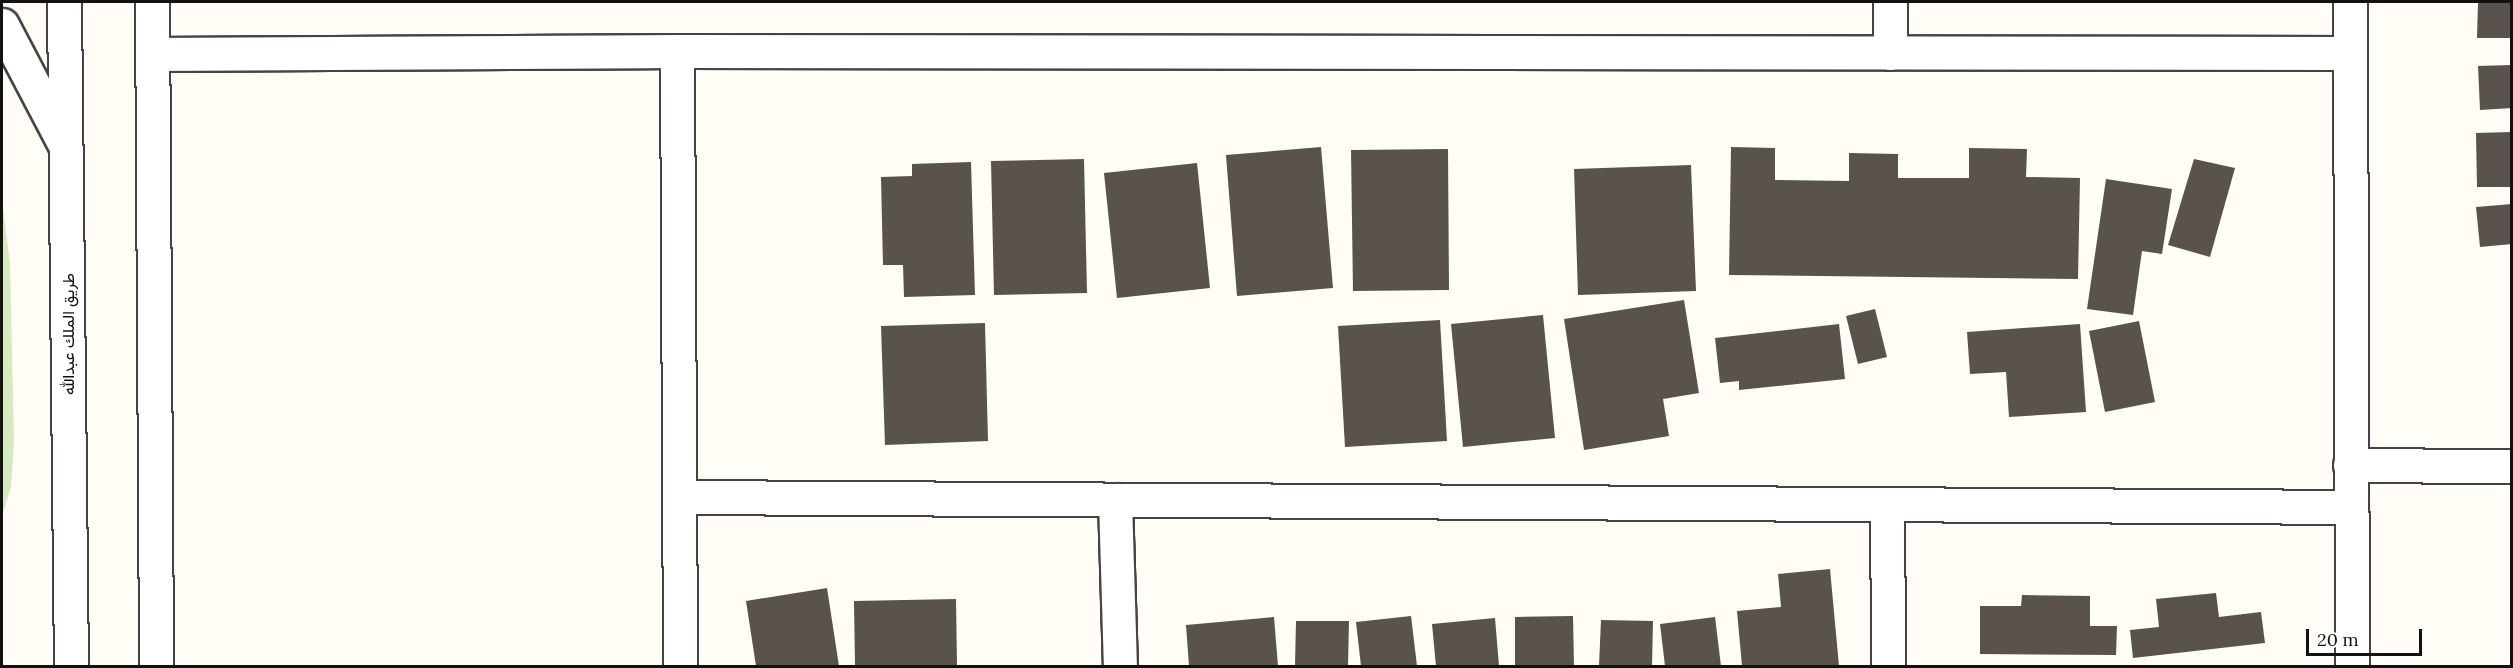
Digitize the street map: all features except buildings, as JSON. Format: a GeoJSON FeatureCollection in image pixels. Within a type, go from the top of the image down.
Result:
{"type":"FeatureCollection","features":[{"type":"Feature","properties":{"kind":"street","name":"طريق الملك عبدالله"},"geometry":{"type":"LineString","coordinates":[[64,2],[70,666]]}},
{"type":"Feature","properties":{"kind":"street"},"geometry":{"type":"LineString","coordinates":[[152,2],[156,666]]}},
{"type":"Feature","properties":{"kind":"street"},"geometry":{"type":"LineString","coordinates":[[1890,2],[1890,53]]}},
{"type":"Feature","properties":{"kind":"street"},"geometry":{"type":"LineString","coordinates":[[2350,2],[2352,666]]}},
{"type":"Feature","properties":{"kind":"street"},"geometry":{"type":"LineString","coordinates":[[2,25],[66,147]]}},
{"type":"Feature","properties":{"kind":"street"},"geometry":{"type":"LineString","coordinates":[[152,54],[677,51],[2350,53]]}},
{"type":"Feature","properties":{"kind":"street"},"geometry":{"type":"LineString","coordinates":[[677,51],[680,666]]}},
{"type":"Feature","properties":{"kind":"street"},"geometry":{"type":"LineString","coordinates":[[2350,465],[2511,466]]}},
{"type":"Feature","properties":{"kind":"street"},"geometry":{"type":"LineString","coordinates":[[679,497],[2350,507]]}},
{"type":"Feature","properties":{"kind":"street"},"geometry":{"type":"LineString","coordinates":[[1115,500],[1120,666]]}},
{"type":"Feature","properties":{"kind":"street"},"geometry":{"type":"LineString","coordinates":[[1887,504],[1888,666]]}},
{"type":"Feature","properties":{"kind":"street"},"geometry":{"type":"LineString","coordinates":[[55,666],[70,626]]}},
{"type":"Feature","properties":{"kind":"green space"},"geometry":{"type":"Polygon","coordinates":[[[2,199],[10,264],[14,442],[11,487],[2,516],[2,199]]]}}]}
